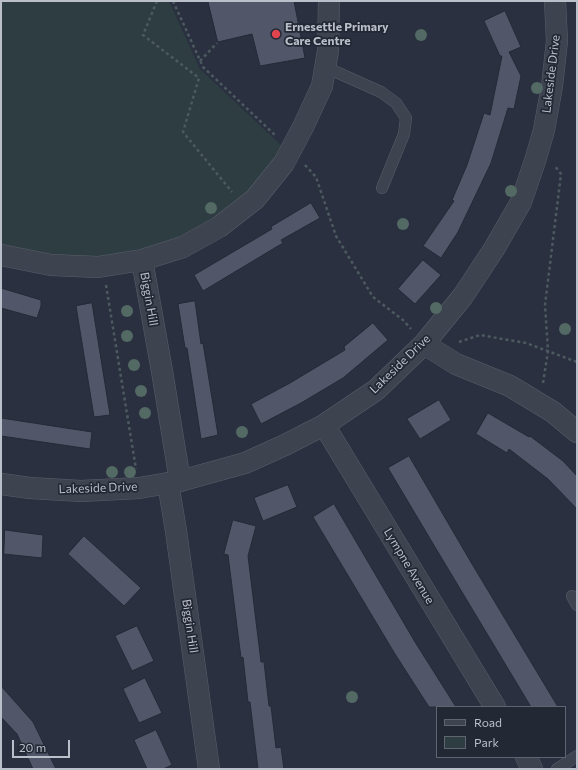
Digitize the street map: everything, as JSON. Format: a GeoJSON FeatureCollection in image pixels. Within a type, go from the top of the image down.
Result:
{"type":"FeatureCollection","features":[{"type":"Feature","properties":{"kind":"street"},"geometry":{"type":"LineString","coordinates":[[1,256],[51,265],[103,266],[142,260],[183,247],[219,227],[256,199],[284,163],[322,86],[328,51],[328,1]]}},
{"type":"Feature","properties":{"kind":"street","name":"Lakeside Drive"},"geometry":{"type":"LineString","coordinates":[[1,484],[30,488],[81,491],[140,488],[174,482],[245,463],[286,445],[324,425],[376,390],[429,347],[494,249],[524,195],[540,145],[552,86],[557,41],[555,1]]}},
{"type":"Feature","properties":{"kind":"street","name":"Biggin Hill"},"geometry":{"type":"LineString","coordinates":[[142,260],[162,371],[174,482],[176,531],[210,769]]}},
{"type":"Feature","properties":{"kind":"street"},"geometry":{"type":"LineString","coordinates":[[429,347],[456,364],[510,386],[553,412],[577,432]]}},
{"type":"Feature","properties":{"kind":"street","name":"Lympne Avenue"},"geometry":{"type":"LineString","coordinates":[[324,425],[494,706]]}},
{"type":"Feature","properties":{"kind":"street"},"geometry":{"type":"LineString","coordinates":[[526,758],[532,769]]}},
{"type":"Feature","properties":{"kind":"lane"},"geometry":{"type":"LineString","coordinates":[[326,67],[381,92],[396,103],[406,118],[404,134],[382,188]]}},
{"type":"Feature","properties":{"kind":"lane"},"geometry":{"type":"LineString","coordinates":[[557,769],[577,756]]}},
{"type":"Feature","properties":{"kind":"path"},"geometry":{"type":"LineString","coordinates":[[157,1],[143,35],[199,78],[183,132],[244,208]]}},
{"type":"Feature","properties":{"kind":"path"},"geometry":{"type":"LineString","coordinates":[[173,1],[203,67],[291,150],[316,177],[336,236],[373,297],[403,320],[429,347],[480,335],[526,343],[577,362]]}},
{"type":"Feature","properties":{"kind":"path"},"geometry":{"type":"LineString","coordinates":[[200,61],[218,43]]}},
{"type":"Feature","properties":{"kind":"path"},"geometry":{"type":"LineString","coordinates":[[540,145],[561,174],[545,305],[548,351],[540,404]]}},
{"type":"Feature","properties":{"kind":"path"},"geometry":{"type":"LineString","coordinates":[[103,266],[140,488]]}},
{"type":"Feature","properties":{"kind":"green space"},"geometry":{"type":"Polygon","coordinates":[[[1,1],[169,1],[200,69],[283,147],[276,159],[248,191],[220,217],[183,236],[141,251],[110,256],[68,259],[1,246],[1,1]]]}},
{"type":"Feature","properties":{"kind":"building","name":"Ernesettle Primary Care Centre"},"geometry":{"type":"Polygon","coordinates":[[[208,1],[294,1],[305,58],[260,66],[252,34],[218,42],[208,1]]]}},
{"type":"Feature","properties":{"kind":"building"},"geometry":{"type":"Polygon","coordinates":[[[505,11],[521,47],[509,52],[521,76],[514,109],[508,108],[491,163],[458,232],[441,258],[423,246],[454,201],[452,200],[467,165],[484,113],[490,115],[502,56],[500,56],[484,21],[505,11]]]}},
{"type":"Feature","properties":{"kind":"building"},"geometry":{"type":"Polygon","coordinates":[[[311,203],[320,218],[281,240],[283,243],[203,291],[194,275],[272,229],[271,227],[311,203]]]}},
{"type":"Feature","properties":{"kind":"building"},"geometry":{"type":"Polygon","coordinates":[[[423,260],[441,275],[415,304],[398,289],[423,260]]]}},
{"type":"Feature","properties":{"kind":"building"},"geometry":{"type":"Polygon","coordinates":[[[1,288],[41,300],[41,306],[37,318],[1,308],[1,288]]]}},
{"type":"Feature","properties":{"kind":"building"},"geometry":{"type":"Polygon","coordinates":[[[195,301],[201,344],[203,343],[218,435],[201,439],[187,348],[185,348],[178,304],[195,301]]]}},
{"type":"Feature","properties":{"kind":"building"},"geometry":{"type":"Polygon","coordinates":[[[92,303],[110,415],[94,417],[76,306],[92,303]]]}},
{"type":"Feature","properties":{"kind":"building"},"geometry":{"type":"Polygon","coordinates":[[[373,323],[388,340],[343,378],[301,403],[261,424],[251,404],[290,383],[345,350],[344,347],[373,323]]]}},
{"type":"Feature","properties":{"kind":"building"},"geometry":{"type":"Polygon","coordinates":[[[439,400],[451,420],[420,439],[407,419],[439,400]]]}},
{"type":"Feature","properties":{"kind":"building"},"geometry":{"type":"Polygon","coordinates":[[[488,413],[529,437],[530,436],[563,461],[577,476],[577,509],[548,479],[509,449],[507,453],[476,434],[488,413]]]}},
{"type":"Feature","properties":{"kind":"building"},"geometry":{"type":"Polygon","coordinates":[[[1,418],[92,432],[90,449],[1,436],[1,418]]]}},
{"type":"Feature","properties":{"kind":"building"},"geometry":{"type":"Polygon","coordinates":[[[409,456],[557,706],[530,706],[388,468],[409,456]]]}},
{"type":"Feature","properties":{"kind":"building"},"geometry":{"type":"Polygon","coordinates":[[[288,485],[297,507],[263,521],[254,498],[288,485]]]}},
{"type":"Feature","properties":{"kind":"building"},"geometry":{"type":"Polygon","coordinates":[[[334,504],[415,642],[455,706],[429,707],[395,654],[313,517],[334,504]]]}},
{"type":"Feature","properties":{"kind":"building"},"geometry":{"type":"Polygon","coordinates":[[[233,520],[256,526],[248,556],[261,662],[264,662],[276,748],[281,747],[284,769],[258,769],[243,657],[241,658],[228,555],[224,554],[233,520]]]}},
{"type":"Feature","properties":{"kind":"building"},"geometry":{"type":"Polygon","coordinates":[[[5,530],[43,535],[42,558],[4,554],[5,530]]]}},
{"type":"Feature","properties":{"kind":"building"},"geometry":{"type":"Polygon","coordinates":[[[84,536],[141,588],[124,606],[68,554],[84,536]]]}},
{"type":"Feature","properties":{"kind":"building"},"geometry":{"type":"Polygon","coordinates":[[[137,626],[154,661],[132,671],[115,636],[137,626]]]}},
{"type":"Feature","properties":{"kind":"building"},"geometry":{"type":"Polygon","coordinates":[[[145,678],[162,713],[139,723],[123,689],[145,678]]]}},
{"type":"Feature","properties":{"kind":"building"},"geometry":{"type":"Polygon","coordinates":[[[1,686],[33,722],[56,769],[33,769],[17,734],[1,717],[1,686]]]}},
{"type":"Feature","properties":{"kind":"building"},"geometry":{"type":"Polygon","coordinates":[[[156,730],[172,765],[163,769],[147,769],[134,740],[156,730]]]}},
{"type":"Feature","properties":{"kind":"place","name":"Ernesettle Primary Care Centre"},"geometry":{"type":"Point","coordinates":[276,34]}}]}
